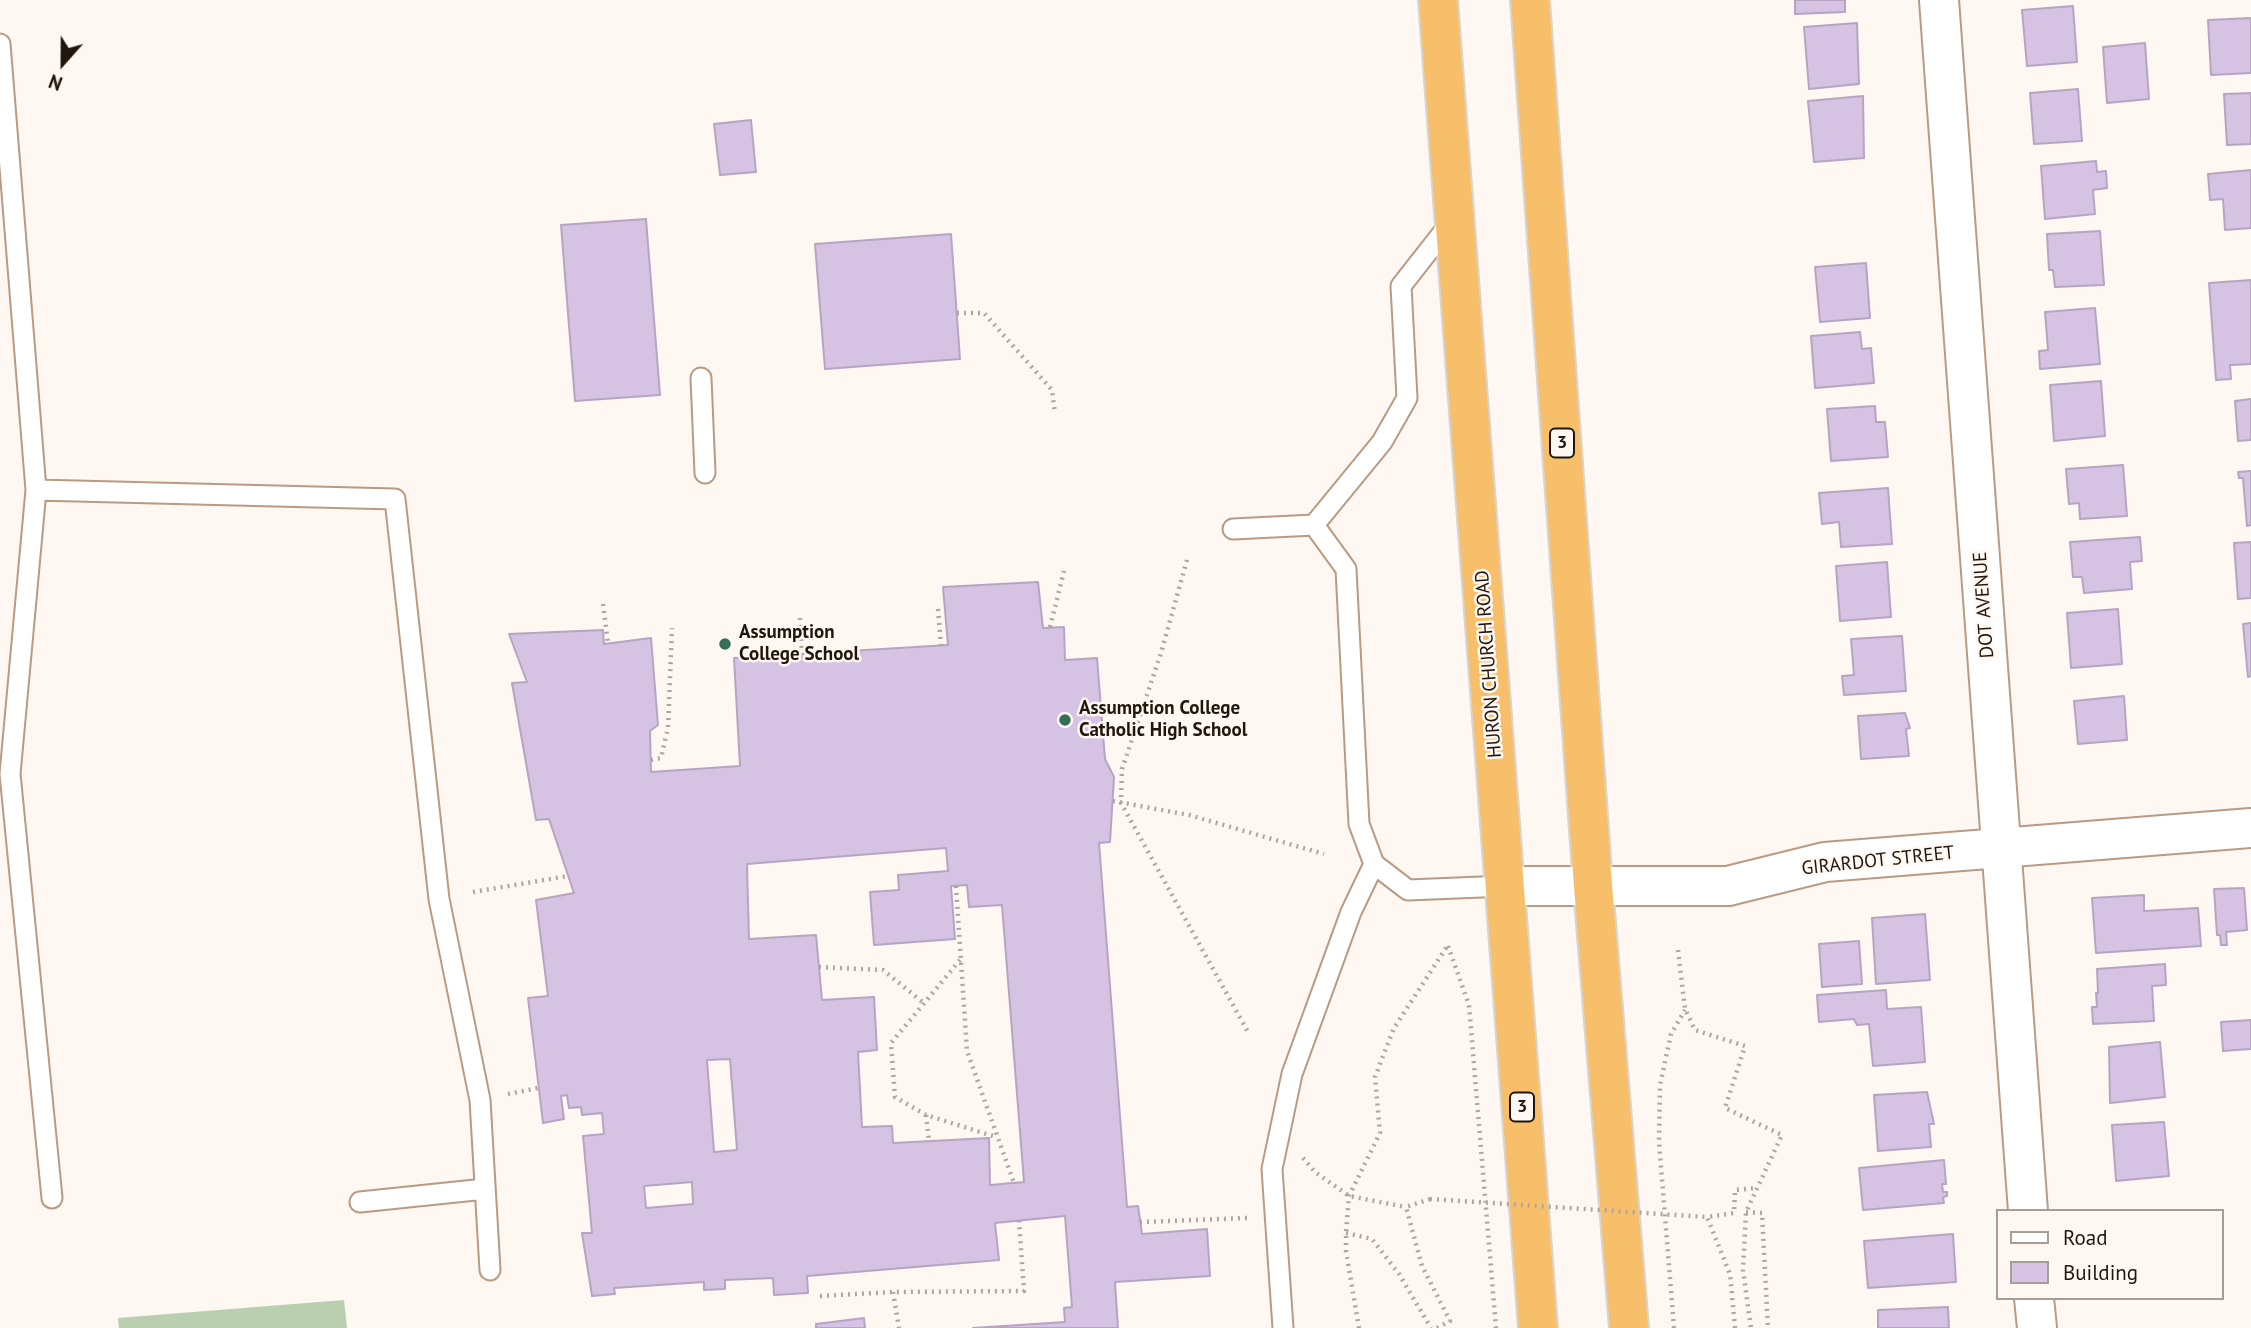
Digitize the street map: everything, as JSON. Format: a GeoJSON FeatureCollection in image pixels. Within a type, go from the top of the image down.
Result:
{"type":"FeatureCollection","features":[{"type":"Feature","properties":{"kind":"highway","name":"HURON CHURCH ROAD"},"geometry":{"type":"LineString","coordinates":[[1438,0],[1538,1328]]}},
{"type":"Feature","properties":{"kind":"highway","name":"3"},"geometry":{"type":"LineString","coordinates":[[1530,0],[1593,886],[1629,1328]]}},
{"type":"Feature","properties":{"kind":"street","name":"DOT AVENUE"},"geometry":{"type":"LineString","coordinates":[[1939,0],[2028,1209]]}},
{"type":"Feature","properties":{"kind":"street","name":"GIRARDOT STREET"},"geometry":{"type":"LineString","coordinates":[[1506,886],[1728,886],[1825,862],[2251,828]]}},
{"type":"Feature","properties":{"kind":"street"},"geometry":{"type":"LineString","coordinates":[[2035,1300],[2037,1328]]}},
{"type":"Feature","properties":{"kind":"lane"},"geometry":{"type":"LineString","coordinates":[[0,44],[36,490],[10,774],[52,1198]]}},
{"type":"Feature","properties":{"kind":"lane"},"geometry":{"type":"LineString","coordinates":[[1233,529],[1314,525],[1382,442],[1407,398],[1401,286],[1454,218]]}},
{"type":"Feature","properties":{"kind":"lane"},"geometry":{"type":"LineString","coordinates":[[701,377],[705,473]]}},
{"type":"Feature","properties":{"kind":"lane"},"geometry":{"type":"LineString","coordinates":[[36,490],[395,499],[439,899],[480,1100],[490,1270]]}},
{"type":"Feature","properties":{"kind":"lane"},"geometry":{"type":"LineString","coordinates":[[1314,525],[1346,569],[1359,824],[1374,864],[1408,890],[1506,886]]}},
{"type":"Feature","properties":{"kind":"lane"},"geometry":{"type":"LineString","coordinates":[[1283,1328],[1272,1168],[1292,1074],[1351,912],[1374,864]]}},
{"type":"Feature","properties":{"kind":"lane"},"geometry":{"type":"LineString","coordinates":[[360,1202],[485,1189]]}},
{"type":"Feature","properties":{"kind":"path"},"geometry":{"type":"LineString","coordinates":[[957,313],[984,313],[1052,390],[1055,414]]}},
{"type":"Feature","properties":{"kind":"path"},"geometry":{"type":"LineString","coordinates":[[1187,560],[1161,653],[1122,769],[1121,803],[1248,1032]]}},
{"type":"Feature","properties":{"kind":"path"},"geometry":{"type":"LineString","coordinates":[[1050,627],[1064,571]]}},
{"type":"Feature","properties":{"kind":"path"},"geometry":{"type":"LineString","coordinates":[[603,604],[608,643]]}},
{"type":"Feature","properties":{"kind":"path"},"geometry":{"type":"LineString","coordinates":[[938,609],[941,645]]}},
{"type":"Feature","properties":{"kind":"path"},"geometry":{"type":"LineString","coordinates":[[800,618],[802,654]]}},
{"type":"Feature","properties":{"kind":"path"},"geometry":{"type":"LineString","coordinates":[[651,760],[661,758],[668,728],[672,628]]}},
{"type":"Feature","properties":{"kind":"path"},"geometry":{"type":"LineString","coordinates":[[1113,801],[1189,815],[1324,854]]}},
{"type":"Feature","properties":{"kind":"path"},"geometry":{"type":"LineString","coordinates":[[473,892],[568,876]]}},
{"type":"Feature","properties":{"kind":"path"},"geometry":{"type":"LineString","coordinates":[[956,886],[967,1051],[1014,1183]]}},
{"type":"Feature","properties":{"kind":"path"},"geometry":{"type":"LineString","coordinates":[[1359,1328],[1346,1251],[1346,1233],[1349,1196],[1380,1133],[1375,1077],[1394,1028],[1448,945],[1469,1005],[1496,1328]]}},
{"type":"Feature","properties":{"kind":"path"},"geometry":{"type":"LineString","coordinates":[[1678,950],[1685,1009],[1695,1030],[1745,1046],[1725,1108],[1782,1135],[1746,1212],[1743,1270],[1751,1328]]}},
{"type":"Feature","properties":{"kind":"path"},"geometry":{"type":"LineString","coordinates":[[961,959],[891,1042],[895,1097],[926,1115],[997,1138]]}},
{"type":"Feature","properties":{"kind":"path"},"geometry":{"type":"LineString","coordinates":[[819,967],[883,970],[925,1004]]}},
{"type":"Feature","properties":{"kind":"path"},"geometry":{"type":"LineString","coordinates":[[1674,1328],[1659,1142],[1660,1085],[1671,1034],[1685,1009]]}},
{"type":"Feature","properties":{"kind":"path"},"geometry":{"type":"LineString","coordinates":[[500,1096],[538,1087]]}},
{"type":"Feature","properties":{"kind":"path"},"geometry":{"type":"LineString","coordinates":[[926,1115],[929,1140]]}},
{"type":"Feature","properties":{"kind":"path"},"geometry":{"type":"LineString","coordinates":[[1315,1172],[1349,1196],[1406,1206],[1430,1199],[1707,1217],[1734,1213],[1735,1190],[1757,1188]]}},
{"type":"Feature","properties":{"kind":"path"},"geometry":{"type":"LineString","coordinates":[[1406,1206],[1422,1266],[1450,1321],[1437,1328]]}},
{"type":"Feature","properties":{"kind":"path"},"geometry":{"type":"LineString","coordinates":[[1746,1212],[1762,1213],[1768,1328]]}},
{"type":"Feature","properties":{"kind":"path"},"geometry":{"type":"LineString","coordinates":[[1707,1217],[1730,1274],[1735,1328]]}},
{"type":"Feature","properties":{"kind":"path"},"geometry":{"type":"LineString","coordinates":[[1140,1222],[1257,1218]]}},
{"type":"Feature","properties":{"kind":"path"},"geometry":{"type":"LineString","coordinates":[[820,1296],[893,1292],[1024,1292],[1019,1221]]}},
{"type":"Feature","properties":{"kind":"path"},"geometry":{"type":"LineString","coordinates":[[1346,1233],[1372,1239],[1399,1274],[1431,1328]]}},
{"type":"Feature","properties":{"kind":"path"},"geometry":{"type":"LineString","coordinates":[[893,1292],[899,1328]]}},
{"type":"Feature","properties":{"kind":"green space"},"geometry":{"type":"Polygon","coordinates":[[[344,1300],[347,1328],[119,1328],[118,1318],[344,1300]]]}},
{"type":"Feature","properties":{"kind":"building"},"geometry":{"type":"Polygon","coordinates":[[[1795,0],[1845,0],[1845,12],[1795,14],[1795,0]]]}},
{"type":"Feature","properties":{"kind":"building"},"geometry":{"type":"Polygon","coordinates":[[[2073,6],[2077,62],[2027,66],[2022,10],[2073,6]]]}},
{"type":"Feature","properties":{"kind":"building"},"geometry":{"type":"Polygon","coordinates":[[[2251,18],[2251,73],[2211,75],[2208,20],[2251,18]]]}},
{"type":"Feature","properties":{"kind":"building"},"geometry":{"type":"Polygon","coordinates":[[[1857,23],[1859,84],[1809,89],[1804,27],[1857,23]]]}},
{"type":"Feature","properties":{"kind":"building"},"geometry":{"type":"Polygon","coordinates":[[[2145,43],[2149,99],[2107,103],[2103,47],[2145,43]]]}},
{"type":"Feature","properties":{"kind":"building"},"geometry":{"type":"Polygon","coordinates":[[[2078,89],[2082,141],[2034,144],[2030,93],[2078,89]]]}},
{"type":"Feature","properties":{"kind":"building"},"geometry":{"type":"Polygon","coordinates":[[[2251,93],[2251,144],[2227,145],[2224,94],[2251,93]]]}},
{"type":"Feature","properties":{"kind":"building"},"geometry":{"type":"Polygon","coordinates":[[[1863,96],[1864,158],[1814,162],[1808,101],[1863,96]]]}},
{"type":"Feature","properties":{"kind":"building"},"geometry":{"type":"Polygon","coordinates":[[[751,120],[756,172],[720,175],[714,124],[751,120]]]}},
{"type":"Feature","properties":{"kind":"building"},"geometry":{"type":"Polygon","coordinates":[[[2096,161],[2097,172],[2106,171],[2107,188],[2093,190],[2095,214],[2045,219],[2041,166],[2096,161]]]}},
{"type":"Feature","properties":{"kind":"building"},"geometry":{"type":"Polygon","coordinates":[[[2251,170],[2251,228],[2225,230],[2223,199],[2210,200],[2208,174],[2251,170]]]}},
{"type":"Feature","properties":{"kind":"building"},"geometry":{"type":"Polygon","coordinates":[[[646,219],[660,395],[575,401],[561,225],[646,219]]]}},
{"type":"Feature","properties":{"kind":"building"},"geometry":{"type":"Polygon","coordinates":[[[2100,231],[2104,285],[2055,287],[2053,270],[2049,270],[2047,234],[2100,231]]]}},
{"type":"Feature","properties":{"kind":"building"},"geometry":{"type":"Polygon","coordinates":[[[951,234],[960,359],[825,369],[815,244],[951,234]]]}},
{"type":"Feature","properties":{"kind":"building"},"geometry":{"type":"Polygon","coordinates":[[[1866,263],[1870,318],[1820,322],[1815,267],[1866,263]]]}},
{"type":"Feature","properties":{"kind":"building"},"geometry":{"type":"Polygon","coordinates":[[[2251,280],[2251,364],[2230,365],[2231,379],[2216,380],[2209,283],[2251,280]]]}},
{"type":"Feature","properties":{"kind":"building"},"geometry":{"type":"Polygon","coordinates":[[[2095,308],[2100,364],[2040,369],[2039,351],[2048,350],[2045,312],[2095,308]]]}},
{"type":"Feature","properties":{"kind":"building"},"geometry":{"type":"Polygon","coordinates":[[[1860,332],[1862,349],[1871,348],[1874,383],[1815,388],[1811,336],[1860,332]]]}},
{"type":"Feature","properties":{"kind":"building"},"geometry":{"type":"Polygon","coordinates":[[[2101,381],[2105,436],[2054,441],[2050,385],[2101,381]]]}},
{"type":"Feature","properties":{"kind":"building"},"geometry":{"type":"Polygon","coordinates":[[[2251,399],[2251,440],[2238,441],[2235,401],[2251,399]]]}},
{"type":"Feature","properties":{"kind":"building"},"geometry":{"type":"Polygon","coordinates":[[[1875,406],[1876,422],[1885,422],[1888,457],[1831,461],[1827,409],[1875,406]]]}},
{"type":"Feature","properties":{"kind":"building"},"geometry":{"type":"Polygon","coordinates":[[[2123,465],[2127,516],[2080,519],[2079,503],[2069,504],[2066,469],[2123,465]]]}},
{"type":"Feature","properties":{"kind":"building"},"geometry":{"type":"Polygon","coordinates":[[[2251,471],[2251,525],[2247,526],[2243,478],[2239,478],[2238,472],[2251,471]]]}},
{"type":"Feature","properties":{"kind":"building"},"geometry":{"type":"Polygon","coordinates":[[[1888,488],[1892,544],[1841,547],[1839,522],[1822,524],[1819,493],[1888,488]]]}},
{"type":"Feature","properties":{"kind":"building"},"geometry":{"type":"Polygon","coordinates":[[[2140,537],[2142,561],[2130,562],[2132,589],[2084,593],[2082,577],[2073,577],[2070,542],[2140,537]]]}},
{"type":"Feature","properties":{"kind":"building"},"geometry":{"type":"Polygon","coordinates":[[[2251,542],[2251,598],[2238,599],[2234,543],[2251,542]]]}},
{"type":"Feature","properties":{"kind":"building"},"geometry":{"type":"Polygon","coordinates":[[[1887,562],[1891,617],[1840,621],[1836,566],[1887,562]]]}},
{"type":"Feature","properties":{"kind":"building"},"geometry":{"type":"Polygon","coordinates":[[[1038,582],[1043,628],[1064,627],[1065,660],[1097,658],[1105,759],[1114,777],[1110,842],[1099,843],[1127,1207],[1138,1206],[1142,1234],[1207,1229],[1210,1276],[1115,1282],[1118,1328],[973,1328],[1065,1322],[1064,1308],[1072,1307],[1065,1216],[995,1223],[999,1260],[807,1276],[808,1293],[774,1295],[773,1278],[725,1280],[725,1289],[704,1290],[704,1282],[614,1288],[615,1294],[592,1296],[582,1233],[592,1233],[583,1136],[604,1134],[602,1113],[582,1115],[581,1107],[569,1108],[567,1095],[561,1096],[564,1119],[543,1123],[528,998],[548,996],[536,900],[574,893],[549,819],[536,820],[512,683],[527,682],[509,634],[603,630],[604,644],[651,638],[658,725],[650,731],[651,772],[740,766],[734,658],[948,645],[943,587],[1038,582]],[[946,848],[747,864],[749,939],[816,935],[822,1000],[874,997],[877,1050],[858,1052],[862,1127],[892,1126],[893,1143],[989,1138],[990,1185],[1024,1182],[1002,905],[969,907],[967,885],[951,886],[955,939],[874,945],[870,892],[899,890],[898,875],[948,871],[946,848]],[[730,1059],[707,1060],[714,1152],[737,1150],[730,1059]],[[692,1182],[644,1186],[646,1208],[693,1204],[692,1182]]]}},
{"type":"Feature","properties":{"kind":"building"},"geometry":{"type":"Polygon","coordinates":[[[2118,609],[2122,664],[2071,668],[2067,613],[2118,609]]]}},
{"type":"Feature","properties":{"kind":"building"},"geometry":{"type":"Polygon","coordinates":[[[2251,623],[2251,676],[2248,677],[2243,624],[2251,623]]]}},
{"type":"Feature","properties":{"kind":"building"},"geometry":{"type":"Polygon","coordinates":[[[1902,636],[1906,691],[1844,695],[1842,676],[1854,675],[1851,639],[1902,636]]]}},
{"type":"Feature","properties":{"kind":"building"},"geometry":{"type":"Polygon","coordinates":[[[2124,696],[2127,740],[2078,744],[2074,701],[2124,696]]]}},
{"type":"Feature","properties":{"kind":"building"},"geometry":{"type":"Polygon","coordinates":[[[1905,713],[1910,728],[1906,729],[1909,756],[1861,759],[1858,716],[1905,713]]]}},
{"type":"Feature","properties":{"kind":"building"},"geometry":{"type":"Polygon","coordinates":[[[2244,888],[2247,930],[2226,932],[2227,945],[2221,945],[2220,935],[2217,935],[2214,889],[2244,888]]]}},
{"type":"Feature","properties":{"kind":"building"},"geometry":{"type":"Polygon","coordinates":[[[2144,895],[2144,911],[2198,908],[2201,946],[2096,953],[2092,898],[2144,895]]]}},
{"type":"Feature","properties":{"kind":"building"},"geometry":{"type":"Polygon","coordinates":[[[1925,914],[1930,980],[1876,984],[1872,918],[1925,914]]]}},
{"type":"Feature","properties":{"kind":"building"},"geometry":{"type":"Polygon","coordinates":[[[1859,941],[1862,984],[1822,987],[1819,944],[1859,941]]]}},
{"type":"Feature","properties":{"kind":"building"},"geometry":{"type":"Polygon","coordinates":[[[2165,964],[2166,985],[2152,986],[2154,1021],[2093,1024],[2092,1007],[2097,1007],[2097,969],[2165,964]]]}},
{"type":"Feature","properties":{"kind":"building"},"geometry":{"type":"Polygon","coordinates":[[[1886,990],[1887,1009],[1921,1007],[1925,1062],[1873,1066],[1869,1024],[1857,1025],[1854,1019],[1819,1022],[1817,995],[1886,990]]]}},
{"type":"Feature","properties":{"kind":"building"},"geometry":{"type":"Polygon","coordinates":[[[2251,1020],[2251,1049],[2223,1051],[2221,1022],[2251,1020]]]}},
{"type":"Feature","properties":{"kind":"building"},"geometry":{"type":"Polygon","coordinates":[[[2160,1042],[2165,1097],[2110,1103],[2109,1047],[2160,1042]]]}},
{"type":"Feature","properties":{"kind":"building"},"geometry":{"type":"Polygon","coordinates":[[[1927,1092],[1934,1124],[1929,1124],[1931,1147],[1878,1151],[1874,1095],[1927,1092]]]}},
{"type":"Feature","properties":{"kind":"building"},"geometry":{"type":"Polygon","coordinates":[[[2164,1122],[2169,1176],[2116,1181],[2112,1125],[2164,1122]]]}},
{"type":"Feature","properties":{"kind":"building"},"geometry":{"type":"Polygon","coordinates":[[[1944,1160],[1946,1184],[1942,1184],[1943,1192],[1947,1192],[1947,1196],[1943,1197],[1944,1203],[1863,1210],[1859,1168],[1944,1160]]]}},
{"type":"Feature","properties":{"kind":"building"},"geometry":{"type":"Polygon","coordinates":[[[1953,1234],[1956,1282],[1868,1288],[1864,1241],[1953,1234]]]}},
{"type":"Feature","properties":{"kind":"building"},"geometry":{"type":"Polygon","coordinates":[[[1948,1307],[1949,1328],[1878,1328],[1878,1310],[1948,1307]]]}},
{"type":"Feature","properties":{"kind":"building"},"geometry":{"type":"Polygon","coordinates":[[[864,1318],[865,1328],[816,1328],[816,1324],[864,1318]]]}},
{"type":"Feature","properties":{"kind":"place","name":"Assumption College School"},"geometry":{"type":"Point","coordinates":[725,644]}},
{"type":"Feature","properties":{"kind":"place","name":"Assumption College Catholic High School"},"geometry":{"type":"Point","coordinates":[1065,720]}}]}
